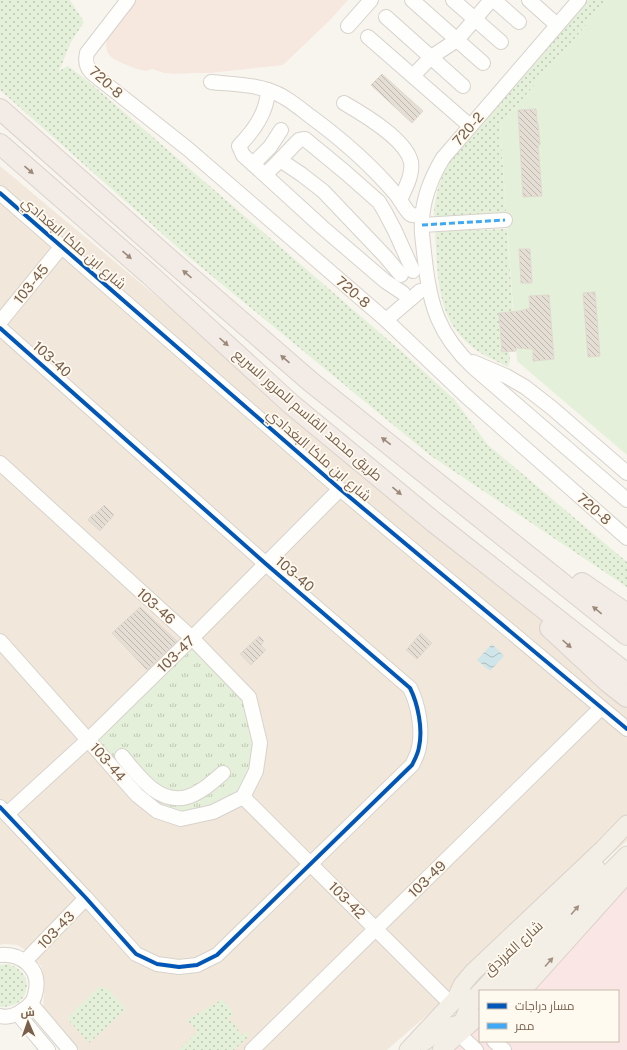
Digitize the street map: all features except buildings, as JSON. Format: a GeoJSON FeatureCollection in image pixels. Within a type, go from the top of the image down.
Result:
{"type":"FeatureCollection","features":[{"type":"Feature","properties":{"kind":"highway","name":"طريق محمد القاسم للمرور السريع"},"geometry":{"type":"LineString","coordinates":[[0,109],[311,382],[627,635]]}},
{"type":"Feature","properties":{"kind":"highway","name":"طريق محمد القاسم للمرور السريع"},"geometry":{"type":"LineString","coordinates":[[0,144],[150,275],[291,404],[435,523],[627,674]]}},
{"type":"Feature","properties":{"kind":"highway"},"geometry":{"type":"LineString","coordinates":[[454,496],[627,614]]}},
{"type":"Feature","properties":{"kind":"highway"},"geometry":{"type":"LineString","coordinates":[[435,523],[608,682],[627,697]]}},
{"type":"Feature","properties":{"kind":"highway"},"geometry":{"type":"LineString","coordinates":[[608,682],[627,703]]}},
{"type":"Feature","properties":{"kind":"main road"},"geometry":{"type":"LineString","coordinates":[[453,1002],[462,985],[473,972],[603,849],[627,824]]}},
{"type":"Feature","properties":{"kind":"main road"},"geometry":{"type":"LineString","coordinates":[[482,990],[589,885],[627,839]]}},
{"type":"Feature","properties":{"kind":"main road"},"geometry":{"type":"LineString","coordinates":[[589,885],[627,855]]}},
{"type":"Feature","properties":{"kind":"main road"},"geometry":{"type":"LineString","coordinates":[[523,990],[627,874]]}},
{"type":"Feature","properties":{"kind":"main road","name":"شارع الفرزدق"},"geometry":{"type":"LineString","coordinates":[[408,1050],[453,1002],[589,885]]}},
{"type":"Feature","properties":{"kind":"main road","name":"شارع الفرزدق"},"geometry":{"type":"LineString","coordinates":[[503,990],[536,956],[589,885]]}},
{"type":"Feature","properties":{"kind":"main road"},"geometry":{"type":"LineString","coordinates":[[472,1023],[470,1003],[479,993]]}},
{"type":"Feature","properties":{"kind":"main road"},"geometry":{"type":"LineString","coordinates":[[413,1050],[441,1030],[472,1023]]}},
{"type":"Feature","properties":{"kind":"main road"},"geometry":{"type":"LineString","coordinates":[[441,1050],[472,1023]]}},
{"type":"Feature","properties":{"kind":"street","name":"720-8"},"geometry":{"type":"LineString","coordinates":[[128,0],[87,53],[86,64],[88,69],[188,149],[386,320],[466,396],[627,538]]}},
{"type":"Feature","properties":{"kind":"street"},"geometry":{"type":"LineString","coordinates":[[348,26],[371,0]]}},
{"type":"Feature","properties":{"kind":"street"},"geometry":{"type":"LineString","coordinates":[[412,0],[484,62]]}},
{"type":"Feature","properties":{"kind":"street"},"geometry":{"type":"LineString","coordinates":[[453,0],[501,42]]}},
{"type":"Feature","properties":{"kind":"street"},"geometry":{"type":"LineString","coordinates":[[413,76],[431,57],[457,40],[492,0],[519,22]]}},
{"type":"Feature","properties":{"kind":"street"},"geometry":{"type":"LineString","coordinates":[[529,0],[557,25]]}},
{"type":"Feature","properties":{"kind":"street","name":"720-2"},"geometry":{"type":"LineString","coordinates":[[424,288],[422,221],[425,200],[435,171],[443,158],[579,0]]}},
{"type":"Feature","properties":{"kind":"street"},"geometry":{"type":"LineString","coordinates":[[386,17],[463,86]]}},
{"type":"Feature","properties":{"kind":"street"},"geometry":{"type":"LineString","coordinates":[[368,37],[470,126]]}},
{"type":"Feature","properties":{"kind":"street"},"geometry":{"type":"LineString","coordinates":[[211,82],[251,86],[268,90],[282,96],[318,122],[352,150],[395,193],[410,214],[422,221],[505,220]]}},
{"type":"Feature","properties":{"kind":"street"},"geometry":{"type":"LineString","coordinates":[[268,90],[266,105],[260,119],[239,146],[243,155],[322,227],[379,276],[404,293]]}},
{"type":"Feature","properties":{"kind":"street"},"geometry":{"type":"LineString","coordinates":[[344,103],[362,113],[396,140],[407,153],[411,162],[411,173],[400,200]]}},
{"type":"Feature","properties":{"kind":"street"},"geometry":{"type":"LineString","coordinates":[[253,164],[270,147],[281,130]]}},
{"type":"Feature","properties":{"kind":"street"},"geometry":{"type":"LineString","coordinates":[[265,175],[299,140],[305,139],[379,202],[390,221],[407,273],[385,256],[323,191],[280,160]]}},
{"type":"Feature","properties":{"kind":"street"},"geometry":{"type":"LineString","coordinates":[[370,195],[385,182]]}},
{"type":"Feature","properties":{"kind":"street","name":"شارع ابن ملكا البغدادي"},"geometry":{"type":"LineString","coordinates":[[0,193],[340,489],[627,729]]}},
{"type":"Feature","properties":{"kind":"street","name":"103-45"},"geometry":{"type":"LineString","coordinates":[[0,322],[62,246]]}},
{"type":"Feature","properties":{"kind":"street","name":"720-8"},"geometry":{"type":"LineString","coordinates":[[424,288],[447,337],[462,356],[627,500]]}},
{"type":"Feature","properties":{"kind":"street"},"geometry":{"type":"LineString","coordinates":[[386,320],[424,288]]}},
{"type":"Feature","properties":{"kind":"street","name":"103-40"},"geometry":{"type":"LineString","coordinates":[[0,328],[266,564],[410,688],[415,698],[420,736],[420,746],[412,765],[217,954],[198,965],[178,967],[157,964],[136,954],[86,898],[3,810]]}},
{"type":"Feature","properties":{"kind":"street"},"geometry":{"type":"LineString","coordinates":[[462,356],[522,384],[627,473]]}},
{"type":"Feature","properties":{"kind":"street","name":"103-46"},"geometry":{"type":"LineString","coordinates":[[0,463],[192,638],[249,697],[260,743],[256,771],[243,797]]}},
{"type":"Feature","properties":{"kind":"street","name":"103-47"},"geometry":{"type":"LineString","coordinates":[[3,810],[88,740],[340,489]]}},
{"type":"Feature","properties":{"kind":"street","name":"103-44"},"geometry":{"type":"LineString","coordinates":[[0,641],[137,796],[157,811],[181,819],[213,812],[243,797]]}},
{"type":"Feature","properties":{"kind":"street","name":"103-49"},"geometry":{"type":"LineString","coordinates":[[252,1050],[601,708]]}},
{"type":"Feature","properties":{"kind":"street"},"geometry":{"type":"LineString","coordinates":[[122,756],[146,784],[164,795],[178,798],[187,797],[196,793],[223,773]]}},
{"type":"Feature","properties":{"kind":"street"},"geometry":{"type":"LineString","coordinates":[[137,796],[146,784]]}},
{"type":"Feature","properties":{"kind":"street","name":"103-42"},"geometry":{"type":"LineString","coordinates":[[243,797],[376,929],[453,1002]]}},
{"type":"Feature","properties":{"kind":"street","name":"103-43"},"geometry":{"type":"LineString","coordinates":[[26,962],[86,898]]}},
{"type":"Feature","properties":{"kind":"street"},"geometry":{"type":"LineString","coordinates":[[0,955],[8,954],[17,956],[26,962],[36,977],[37,986],[35,996],[31,1004],[18,1014],[4,1017],[0,1016]]}},
{"type":"Feature","properties":{"kind":"street"},"geometry":{"type":"LineString","coordinates":[[31,1004],[70,1050]]}},
{"type":"Feature","properties":{"kind":"street"},"geometry":{"type":"LineString","coordinates":[[18,1014],[48,1050]]}},
{"type":"Feature","properties":{"kind":"street"},"geometry":{"type":"LineString","coordinates":[[472,1023],[475,1050]]}},
{"type":"Feature","properties":{"kind":"street"},"geometry":{"type":"LineString","coordinates":[[495,1042],[504,1050]]}},
{"type":"Feature","properties":{"kind":"shaded area"},"geometry":{"type":"Polygon","coordinates":[[[132,0],[348,0],[329,21],[283,65],[210,73],[175,74],[164,73],[152,69],[146,71],[137,69],[114,59],[109,55],[106,45],[107,37],[132,0]]]}},
{"type":"Feature","properties":{"kind":"shaded area"},"geometry":{"type":"Polygon","coordinates":[[[0,166],[627,688],[627,841],[387,1050],[79,1050],[43,1011],[44,988],[41,966],[27,951],[17,945],[0,945],[0,166]]]}},
{"type":"Feature","properties":{"kind":"shaded area"},"geometry":{"type":"Polygon","coordinates":[[[627,881],[627,1050],[452,1050],[479,1026],[479,1042],[619,1042],[619,990],[515,990],[627,881]]]}},
{"type":"Feature","properties":{"kind":"green space"},"geometry":{"type":"Polygon","coordinates":[[[0,0],[70,0],[84,22],[71,42],[59,71],[68,66],[89,82],[408,357],[454,399],[488,445],[627,562],[627,587],[431,456],[184,253],[0,90],[0,0]]]}},
{"type":"Feature","properties":{"kind":"green space"},"geometry":{"type":"Polygon","coordinates":[[[585,0],[608,0],[500,125],[506,212],[439,217],[435,216],[435,203],[442,176],[463,143],[585,0]]]}},
{"type":"Feature","properties":{"kind":"green space"},"geometry":{"type":"Polygon","coordinates":[[[608,0],[627,0],[627,455],[517,361],[500,125],[608,0]]]}},
{"type":"Feature","properties":{"kind":"green space"},"geometry":{"type":"Polygon","coordinates":[[[507,229],[513,312],[499,313],[502,351],[509,351],[510,360],[508,367],[474,349],[459,334],[451,321],[445,308],[438,279],[435,234],[439,231],[507,229]]]}},
{"type":"Feature","properties":{"kind":"green space"},"geometry":{"type":"Polygon","coordinates":[[[191,645],[249,697],[260,743],[243,797],[185,823],[137,795],[88,740],[191,645]]]}},
{"type":"Feature","properties":{"kind":"green space"},"geometry":{"type":"Polygon","coordinates":[[[8,964],[17,968],[23,974],[27,989],[19,1002],[11,1006],[0,1007],[0,965],[8,964]]]}},
{"type":"Feature","properties":{"kind":"green space"},"geometry":{"type":"Polygon","coordinates":[[[98,988],[107,988],[126,1009],[89,1043],[67,1018],[98,988]]]}},
{"type":"Feature","properties":{"kind":"green space"},"geometry":{"type":"Polygon","coordinates":[[[223,999],[234,1014],[228,1019],[236,1026],[241,1035],[248,1033],[249,1036],[234,1050],[179,1050],[198,1031],[187,1020],[223,999]]]}},
{"type":"Feature","properties":{"kind":"water"},"geometry":{"type":"Polygon","coordinates":[[[492,644],[504,656],[490,671],[477,660],[492,644]]]}},
{"type":"Feature","properties":{"kind":"marked path"},"geometry":{"type":"LineString","coordinates":[[422,225],[505,220]]}},
{"type":"Feature","properties":{"kind":"cycle path"},"geometry":{"type":"LineString","coordinates":[[0,193],[340,489],[627,729]]}},
{"type":"Feature","properties":{"kind":"cycle path"},"geometry":{"type":"LineString","coordinates":[[0,328],[266,564],[410,688],[415,701],[420,725],[419,750],[412,765],[217,955],[197,965],[179,967],[157,964],[136,954],[86,898],[0,807]]}}]}
